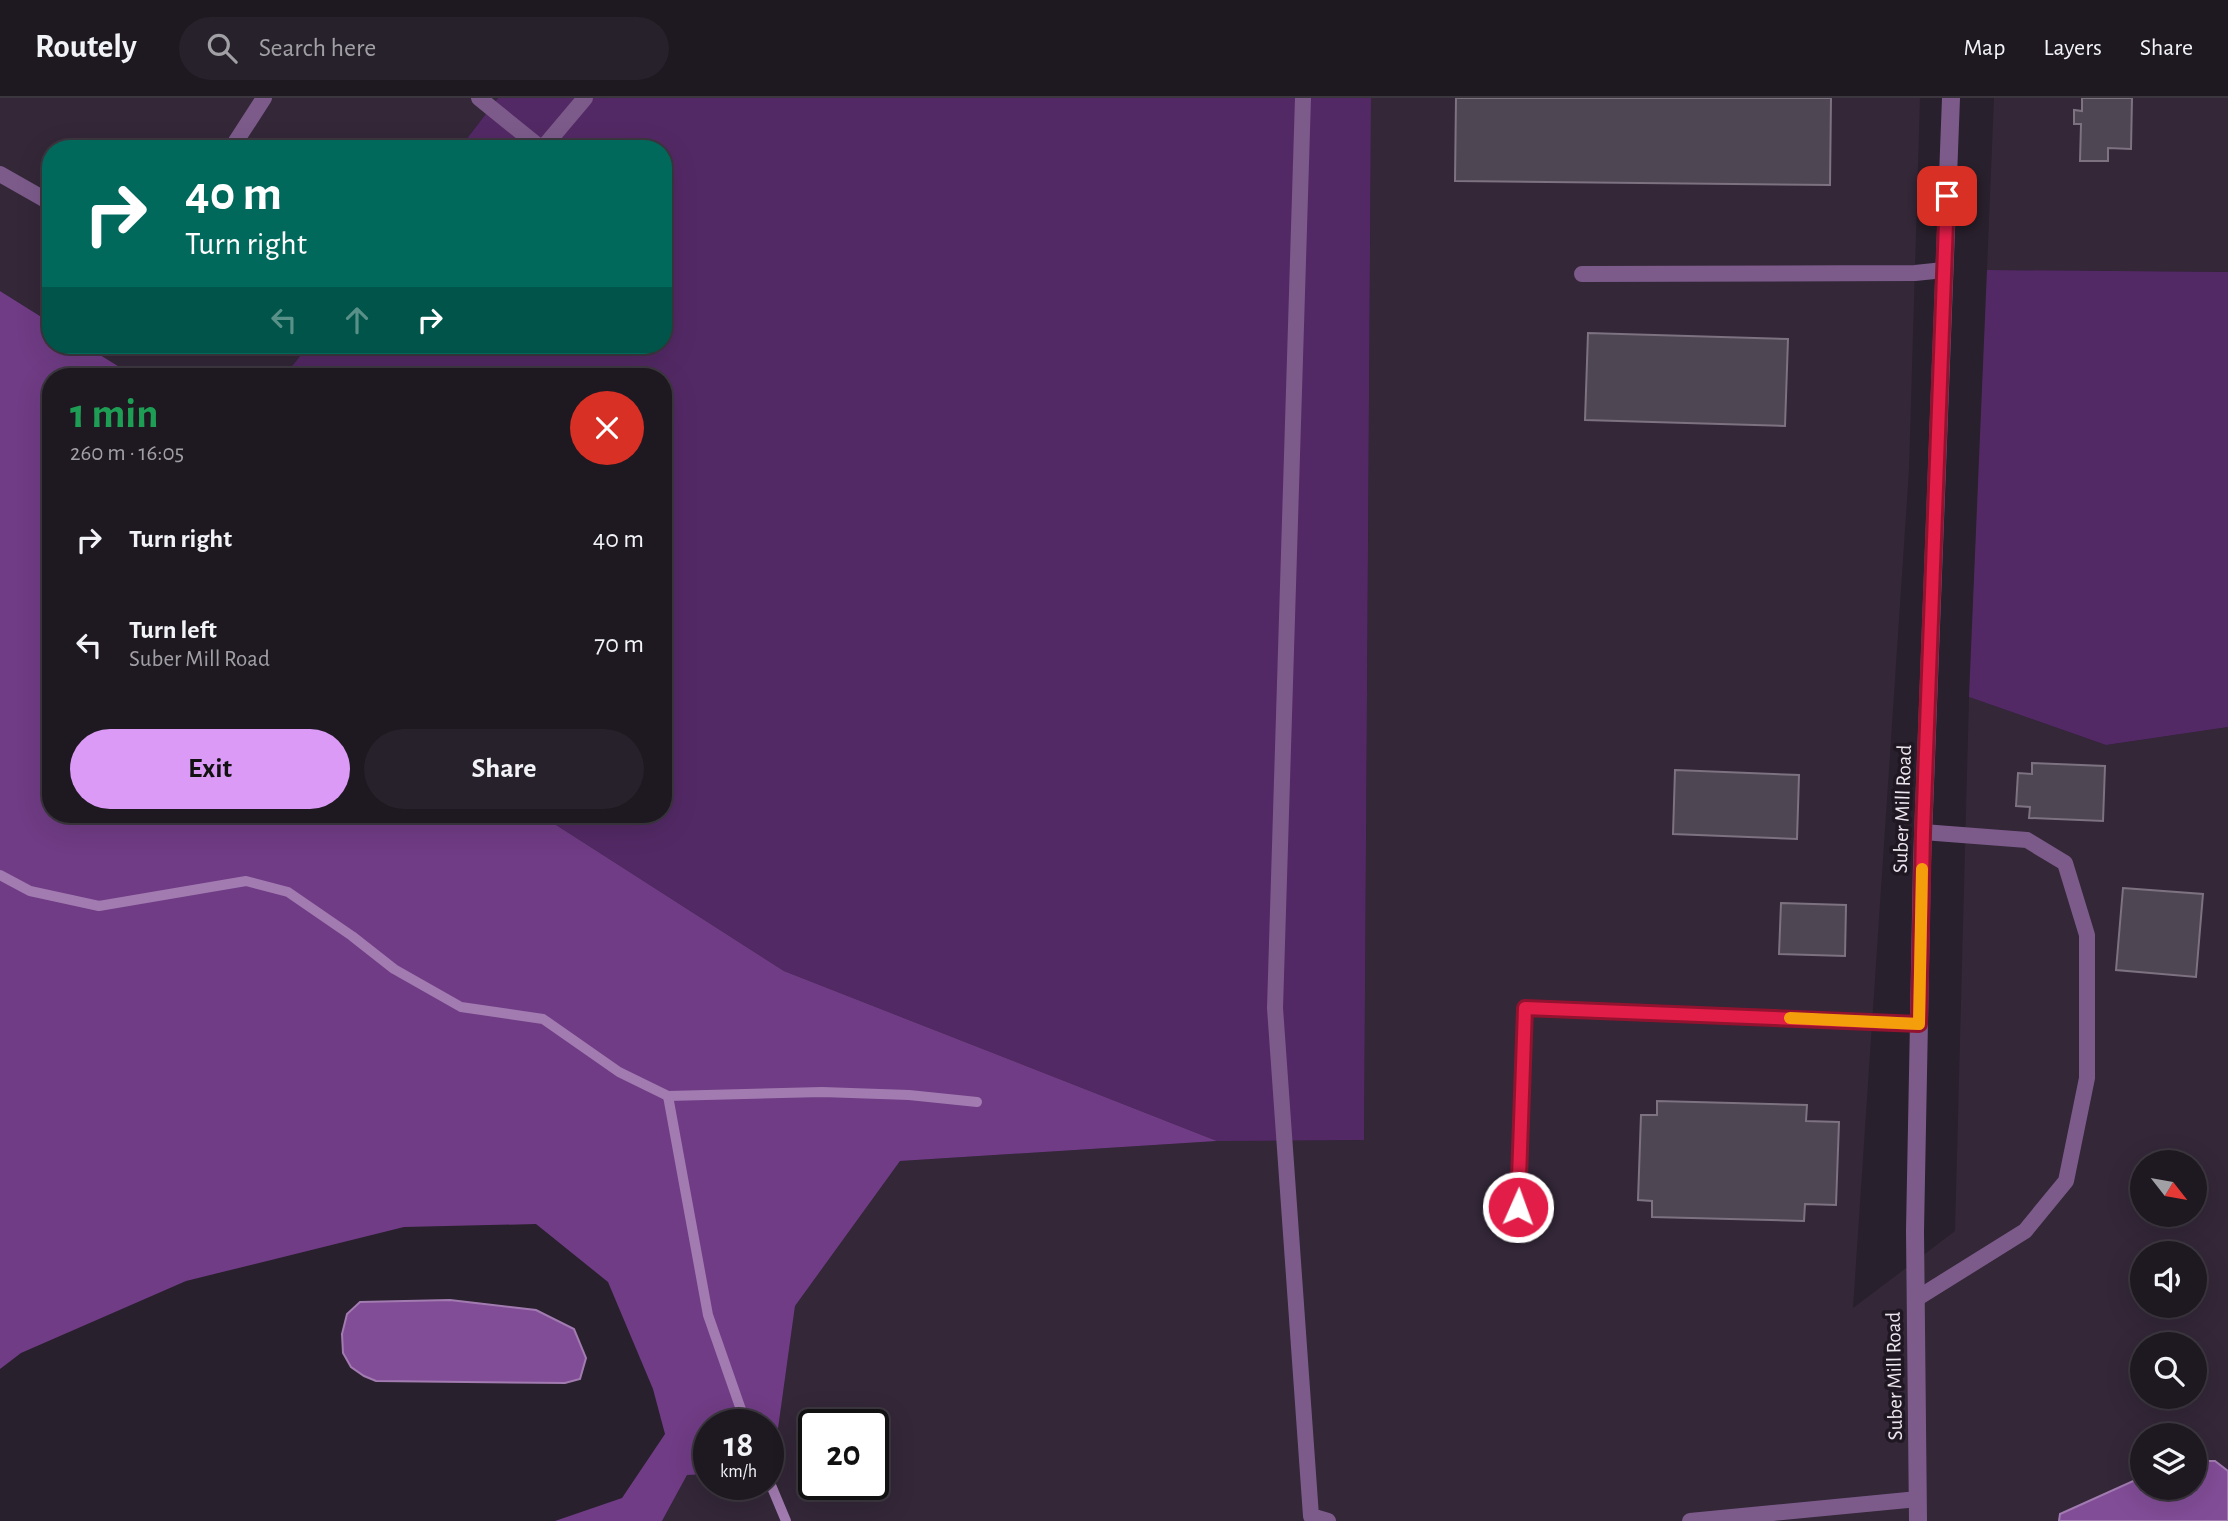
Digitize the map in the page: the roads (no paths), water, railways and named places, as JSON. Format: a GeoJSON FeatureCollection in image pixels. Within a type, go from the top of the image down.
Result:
{"type":"FeatureCollection","features":[{"type":"Feature","properties":{"kind":"street","name":"Suber Mill Road"},"geometry":{"type":"LineString","coordinates":[[1918,1521],[1916,1299],[1923,832],[1951,98]]}},
{"type":"Feature","properties":{"kind":"lane"},"geometry":{"type":"LineString","coordinates":[[237,140],[264,98]]}},
{"type":"Feature","properties":{"kind":"lane"},"geometry":{"type":"LineString","coordinates":[[479,98],[531,140]]}},
{"type":"Feature","properties":{"kind":"lane"},"geometry":{"type":"LineString","coordinates":[[550,140],[585,98]]}},
{"type":"Feature","properties":{"kind":"lane"},"geometry":{"type":"LineString","coordinates":[[1303,98],[1275,1008],[1306,1518],[1328,1521]]}},
{"type":"Feature","properties":{"kind":"lane"},"geometry":{"type":"LineString","coordinates":[[0,174],[42,198]]}},
{"type":"Feature","properties":{"kind":"lane"},"geometry":{"type":"LineString","coordinates":[[1582,274],[1901,273],[1944,270]]}},
{"type":"Feature","properties":{"kind":"lane"},"geometry":{"type":"LineString","coordinates":[[1916,1299],[2025,1231],[2066,1181],[2087,1078],[2087,935],[2065,863],[2027,840],[1923,832]]}},
{"type":"Feature","properties":{"kind":"lane"},"geometry":{"type":"LineString","coordinates":[[1518,1207],[1525,1008],[1919,1024]]}},
{"type":"Feature","properties":{"kind":"lane"},"geometry":{"type":"LineString","coordinates":[[1690,1521],[1918,1499]]}},
{"type":"Feature","properties":{"kind":"waterway"},"geometry":{"type":"LineString","coordinates":[[0,875],[30,891],[99,906],[246,881],[288,892],[394,969],[461,1007],[543,1019],[619,1072],[668,1096],[822,1092],[909,1095],[977,1102]]}},
{"type":"Feature","properties":{"kind":"waterway"},"geometry":{"type":"LineString","coordinates":[[668,1096],[708,1315],[741,1409]]}},
{"type":"Feature","properties":{"kind":"waterway"},"geometry":{"type":"LineString","coordinates":[[777,1500],[786,1521]]}}]}
